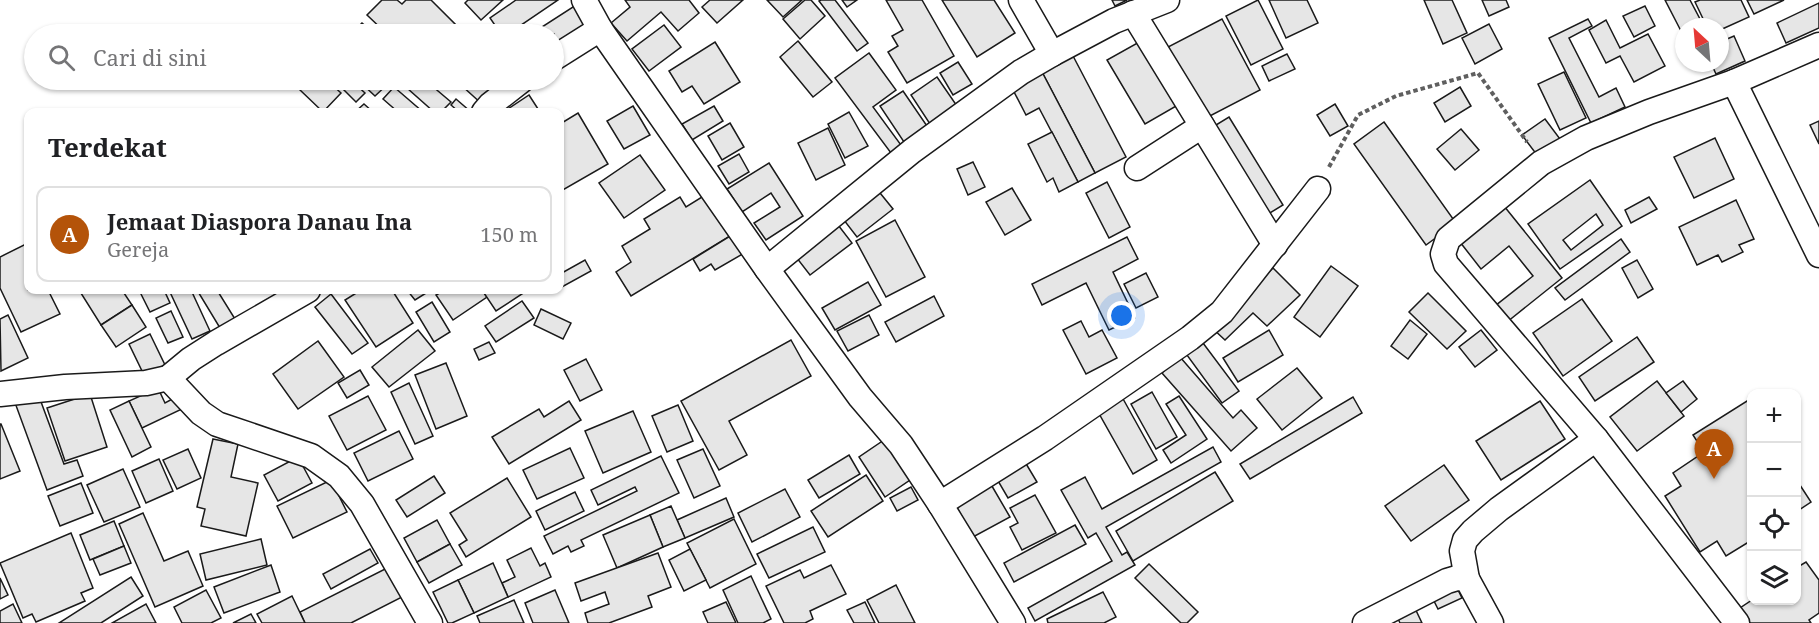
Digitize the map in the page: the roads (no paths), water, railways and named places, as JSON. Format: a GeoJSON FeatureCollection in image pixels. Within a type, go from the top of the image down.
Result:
{"type":"FeatureCollection","features":[{"type":"Feature","properties":{"kind":"street"},"geometry":{"type":"LineString","coordinates":[[584,0],[600,29],[767,269],[860,397],[901,445],[940,504],[1008,622]]}},
{"type":"Feature","properties":{"kind":"street"},"geometry":{"type":"LineString","coordinates":[[1021,0],[1052,54]]}},
{"type":"Feature","properties":{"kind":"street"},"geometry":{"type":"LineString","coordinates":[[767,269],[912,151],[1021,72],[1133,13],[1167,0]]}},
{"type":"Feature","properties":{"kind":"street"},"geometry":{"type":"LineString","coordinates":[[1133,13],[1275,245]]}},
{"type":"Feature","properties":{"kind":"street"},"geometry":{"type":"LineString","coordinates":[[564,52],[600,29]]}},
{"type":"Feature","properties":{"kind":"street"},"geometry":{"type":"LineString","coordinates":[[1737,623],[1596,439],[1446,264],[1443,254],[1448,240],[1541,163],[1586,138],[1649,112],[1734,82],[1819,45]]}},
{"type":"Feature","properties":{"kind":"street"},"geometry":{"type":"LineString","coordinates":[[1734,82],[1819,255]]}},
{"type":"Feature","properties":{"kind":"street"},"geometry":{"type":"LineString","coordinates":[[487,108],[509,90]]}},
{"type":"Feature","properties":{"kind":"street"},"geometry":{"type":"LineString","coordinates":[[1137,168],[1202,126]]}},
{"type":"Feature","properties":{"kind":"street"},"geometry":{"type":"LineString","coordinates":[[940,504],[1045,438],[1190,338],[1222,312],[1317,189]]}},
{"type":"Feature","properties":{"kind":"street"},"geometry":{"type":"LineString","coordinates":[[0,394],[65,387],[146,383],[168,378],[191,359],[216,343],[301,294]]}},
{"type":"Feature","properties":{"kind":"street"},"geometry":{"type":"LineString","coordinates":[[168,378],[201,413],[217,424],[311,456],[339,476],[362,504],[430,623]]}},
{"type":"Feature","properties":{"kind":"street"},"geometry":{"type":"LineString","coordinates":[[1491,623],[1467,579],[1462,551],[1465,540],[1499,509],[1596,439]]}},
{"type":"Feature","properties":{"kind":"street"},"geometry":{"type":"LineString","coordinates":[[1365,623],[1447,581],[1457,578],[1467,579]]}},
{"type":"Feature","properties":{"kind":"place","name":"Jemaat Diaspora Danau Ina"},"geometry":{"type":"Point","coordinates":[1714,479]}}]}
